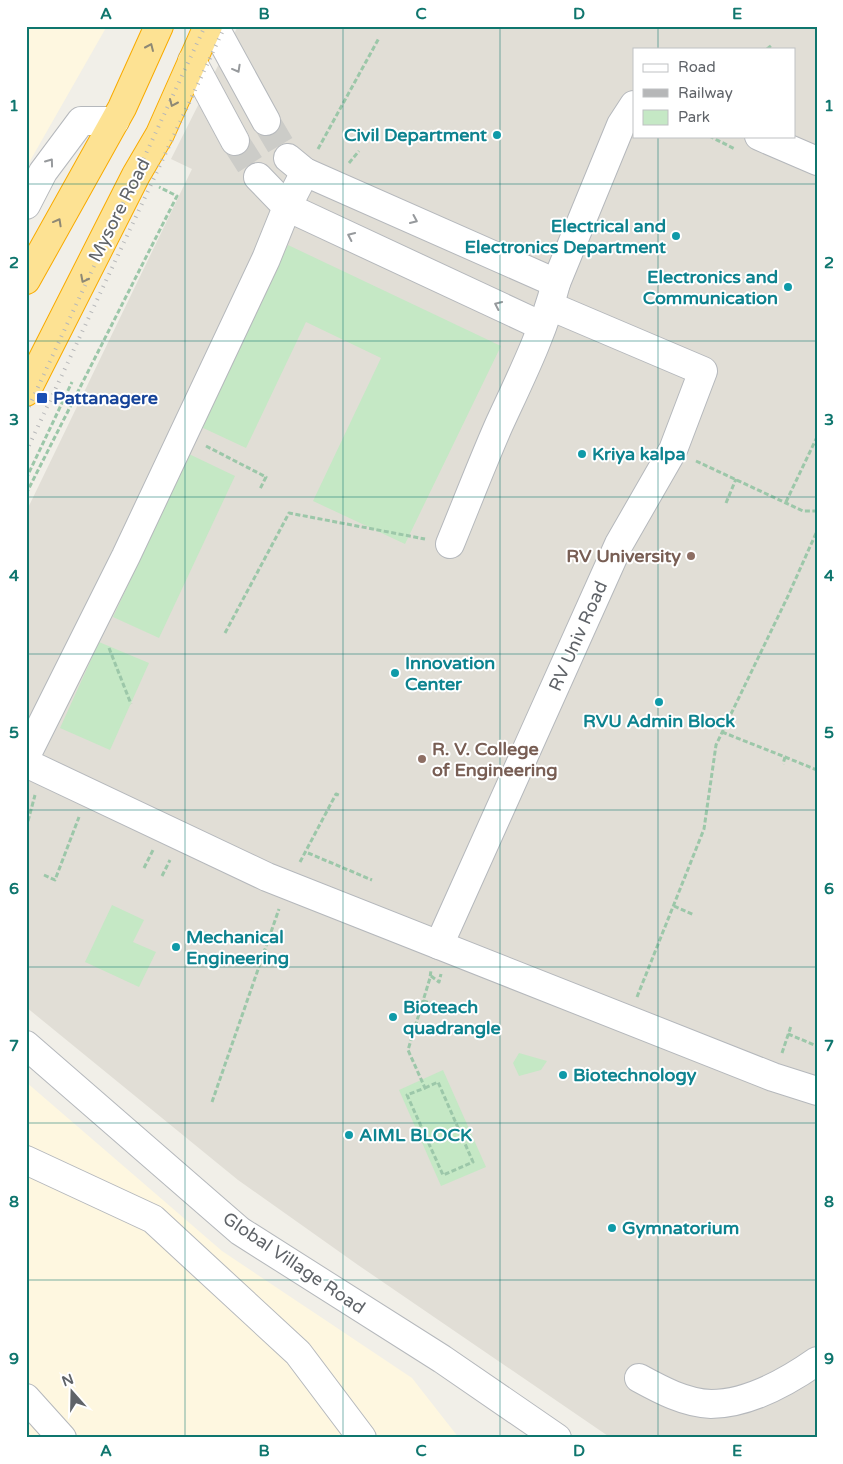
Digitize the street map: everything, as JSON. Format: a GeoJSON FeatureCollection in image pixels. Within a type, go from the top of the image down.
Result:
{"type":"FeatureCollection","features":[{"type":"Feature","properties":{"kind":"highway"},"geometry":{"type":"LineString","coordinates":[[26,280],[122,108],[159,26]]}},
{"type":"Feature","properties":{"kind":"highway","name":"Mysore Road"},"geometry":{"type":"LineString","coordinates":[[26,392],[136,175],[160,134],[208,26]]}},
{"type":"Feature","properties":{"kind":"street"},"geometry":{"type":"LineString","coordinates":[[214,26],[266,121]]}},
{"type":"Feature","properties":{"kind":"street"},"geometry":{"type":"LineString","coordinates":[[192,61],[235,142]]}},
{"type":"Feature","properties":{"kind":"street"},"geometry":{"type":"LineString","coordinates":[[450,544],[497,429],[531,357],[621,125],[633,107]]}},
{"type":"Feature","properties":{"kind":"street"},"geometry":{"type":"LineString","coordinates":[[26,205],[43,172],[81,121],[115,121]]}},
{"type":"Feature","properties":{"kind":"street"},"geometry":{"type":"LineString","coordinates":[[764,138],[817,160]]}},
{"type":"Feature","properties":{"kind":"street"},"geometry":{"type":"LineString","coordinates":[[26,756],[96,615],[262,268],[287,207],[296,165],[550,305]]}},
{"type":"Feature","properties":{"kind":"street"},"geometry":{"type":"LineString","coordinates":[[258,177],[287,207],[550,305]]}},
{"type":"Feature","properties":{"kind":"street","name":"RV Univ Road"},"geometry":{"type":"LineString","coordinates":[[441,957],[619,544],[673,450],[702,371],[550,305]]}},
{"type":"Feature","properties":{"kind":"street"},"geometry":{"type":"LineString","coordinates":[[26,763],[441,957],[628,1020],[773,1077],[817,1091]]}},
{"type":"Feature","properties":{"kind":"street","name":"Global Village Road"},"geometry":{"type":"LineString","coordinates":[[26,1045],[240,1231],[442,1358],[557,1438]]}},
{"type":"Feature","properties":{"kind":"street"},"geometry":{"type":"LineString","coordinates":[[26,1160],[153,1219],[298,1353],[362,1438]]}},
{"type":"Feature","properties":{"kind":"street"},"geometry":{"type":"LineString","coordinates":[[640,1378],[663,1391],[685,1399],[711,1404],[740,1400],[800,1374],[817,1361]]}},
{"type":"Feature","properties":{"kind":"street"},"geometry":{"type":"LineString","coordinates":[[26,1398],[62,1438]]}},
{"type":"Feature","properties":{"kind":"path"},"geometry":{"type":"LineString","coordinates":[[296,165],[379,38]]}},
{"type":"Feature","properties":{"kind":"path"},"geometry":{"type":"LineString","coordinates":[[768,48],[772,45]]}},
{"type":"Feature","properties":{"kind":"path"},"geometry":{"type":"LineString","coordinates":[[349,164],[359,151]]}},
{"type":"Feature","properties":{"kind":"path"},"geometry":{"type":"LineString","coordinates":[[26,494],[28,485],[177,196],[136,175]]}},
{"type":"Feature","properties":{"kind":"path"},"geometry":{"type":"LineString","coordinates":[[26,479],[72,382]]}},
{"type":"Feature","properties":{"kind":"path"},"geometry":{"type":"LineString","coordinates":[[786,502],[817,437]]}},
{"type":"Feature","properties":{"kind":"path"},"geometry":{"type":"LineString","coordinates":[[698,461],[803,511],[817,511]]}},
{"type":"Feature","properties":{"kind":"path"},"geometry":{"type":"LineString","coordinates":[[234,462],[266,477],[260,489]]}},
{"type":"Feature","properties":{"kind":"path"},"geometry":{"type":"LineString","coordinates":[[726,503],[736,479]]}},
{"type":"Feature","properties":{"kind":"path"},"geometry":{"type":"LineString","coordinates":[[225,633],[289,513],[450,544]]}},
{"type":"Feature","properties":{"kind":"path"},"geometry":{"type":"LineString","coordinates":[[628,1020],[704,829],[716,745],[788,596],[817,531]]}},
{"type":"Feature","properties":{"kind":"path"},"geometry":{"type":"LineString","coordinates":[[96,615],[130,704]]}},
{"type":"Feature","properties":{"kind":"path"},"geometry":{"type":"LineString","coordinates":[[722,732],[817,770]]}},
{"type":"Feature","properties":{"kind":"path"},"geometry":{"type":"LineString","coordinates":[[783,764],[785,757]]}},
{"type":"Feature","properties":{"kind":"path"},"geometry":{"type":"LineString","coordinates":[[44,875],[55,880],[88,793]]}},
{"type":"Feature","properties":{"kind":"path"},"geometry":{"type":"LineString","coordinates":[[212,1102],[288,885],[336,794],[341,796]]}},
{"type":"Feature","properties":{"kind":"path"},"geometry":{"type":"LineString","coordinates":[[144,868],[155,845]]}},
{"type":"Feature","properties":{"kind":"path"},"geometry":{"type":"LineString","coordinates":[[162,876],[173,853]]}},
{"type":"Feature","properties":{"kind":"path"},"geometry":{"type":"LineString","coordinates":[[308,853],[372,880]]}},
{"type":"Feature","properties":{"kind":"path"},"geometry":{"type":"LineString","coordinates":[[674,906],[694,915]]}},
{"type":"Feature","properties":{"kind":"path"},"geometry":{"type":"LineString","coordinates":[[425,1088],[408,1050],[430,976],[439,982],[441,957]]}},
{"type":"Feature","properties":{"kind":"path"},"geometry":{"type":"LineString","coordinates":[[423,1000],[471,1014]]}},
{"type":"Feature","properties":{"kind":"path"},"geometry":{"type":"LineString","coordinates":[[791,1026],[788,1034],[817,1046]]}},
{"type":"Feature","properties":{"kind":"path"},"geometry":{"type":"LineString","coordinates":[[438,1082],[474,1162],[443,1176],[407,1096],[425,1088],[438,1082]]}},
{"type":"Feature","properties":{"kind":"shaded area"},"geometry":{"type":"Polygon","coordinates":[[[26,26],[107,26],[26,168],[26,26]]]}},
{"type":"Feature","properties":{"kind":"shaded area","name":"R. V. College of Engineering"},"geometry":{"type":"Polygon","coordinates":[[[238,26],[817,26],[817,1438],[611,1438],[358,1265],[238,1180],[26,1007],[26,512],[192,169],[171,159],[238,26]]]}},
{"type":"Feature","properties":{"kind":"shaded area"},"geometry":{"type":"Polygon","coordinates":[[[26,1082],[222,1251],[412,1378],[459,1438],[26,1438],[26,1082]]]}},
{"type":"Feature","properties":{"kind":"green space"},"geometry":{"type":"Polygon","coordinates":[[[288,245],[501,346],[405,544],[313,501],[381,358],[306,322],[246,448],[201,427],[288,245]]]}},
{"type":"Feature","properties":{"kind":"green space"},"geometry":{"type":"Polygon","coordinates":[[[189,454],[235,476],[159,638],[113,617],[189,454]]]}},
{"type":"Feature","properties":{"kind":"green space"},"geometry":{"type":"Polygon","coordinates":[[[99,642],[149,663],[110,750],[60,728],[99,642]]]}},
{"type":"Feature","properties":{"kind":"green space"},"geometry":{"type":"Polygon","coordinates":[[[112,905],[144,920],[133,942],[156,952],[139,987],[85,962],[112,905]]]}},
{"type":"Feature","properties":{"kind":"green space"},"geometry":{"type":"Polygon","coordinates":[[[519,1053],[547,1061],[541,1070],[519,1076],[513,1063],[519,1053]]]}},
{"type":"Feature","properties":{"kind":"green space"},"geometry":{"type":"Polygon","coordinates":[[[443,1070],[486,1167],[441,1186],[399,1090],[443,1070]]]}},
{"type":"Feature","properties":{"kind":"tunnel"},"geometry":{"type":"LineString","coordinates":[[266,121],[288,158]]}},
{"type":"Feature","properties":{"kind":"tunnel"},"geometry":{"type":"LineString","coordinates":[[235,141],[258,177]]}},
{"type":"Feature","properties":{"kind":"railway"},"geometry":{"type":"LineString","coordinates":[[26,413],[205,26]]}},
{"type":"Feature","properties":{"kind":"railway"},"geometry":{"type":"LineString","coordinates":[[26,452],[225,26]]}},
{"type":"Feature","properties":{"kind":"place","name":"Civil Department"},"geometry":{"type":"Point","coordinates":[497,135]}},
{"type":"Feature","properties":{"kind":"place","name":"Electrical and Electronics Department"},"geometry":{"type":"Point","coordinates":[676,236]}},
{"type":"Feature","properties":{"kind":"place","name":"Electronics and Communication"},"geometry":{"type":"Point","coordinates":[788,287]}},
{"type":"Feature","properties":{"kind":"place","name":"Pattanagere"},"geometry":{"type":"Point","coordinates":[42,398]}},
{"type":"Feature","properties":{"kind":"place","name":"Kriya kalpa"},"geometry":{"type":"Point","coordinates":[582,454]}},
{"type":"Feature","properties":{"kind":"place","name":"RV University"},"geometry":{"type":"Point","coordinates":[691,556]}},
{"type":"Feature","properties":{"kind":"place","name":"Innovation Center"},"geometry":{"type":"Point","coordinates":[395,673]}},
{"type":"Feature","properties":{"kind":"place","name":"RVU Admin Block"},"geometry":{"type":"Point","coordinates":[659,702]}},
{"type":"Feature","properties":{"kind":"place","name":"R. V. College of Engineering"},"geometry":{"type":"Point","coordinates":[422,759]}},
{"type":"Feature","properties":{"kind":"place","name":"Mechanical Engineering"},"geometry":{"type":"Point","coordinates":[176,947]}},
{"type":"Feature","properties":{"kind":"place","name":"Bioteach quadrangle"},"geometry":{"type":"Point","coordinates":[393,1017]}},
{"type":"Feature","properties":{"kind":"place","name":"Biotechnology"},"geometry":{"type":"Point","coordinates":[563,1075]}},
{"type":"Feature","properties":{"kind":"place","name":"AIML BLOCK"},"geometry":{"type":"Point","coordinates":[349,1135]}},
{"type":"Feature","properties":{"kind":"place","name":"Gymnatorium"},"geometry":{"type":"Point","coordinates":[612,1228]}}]}
